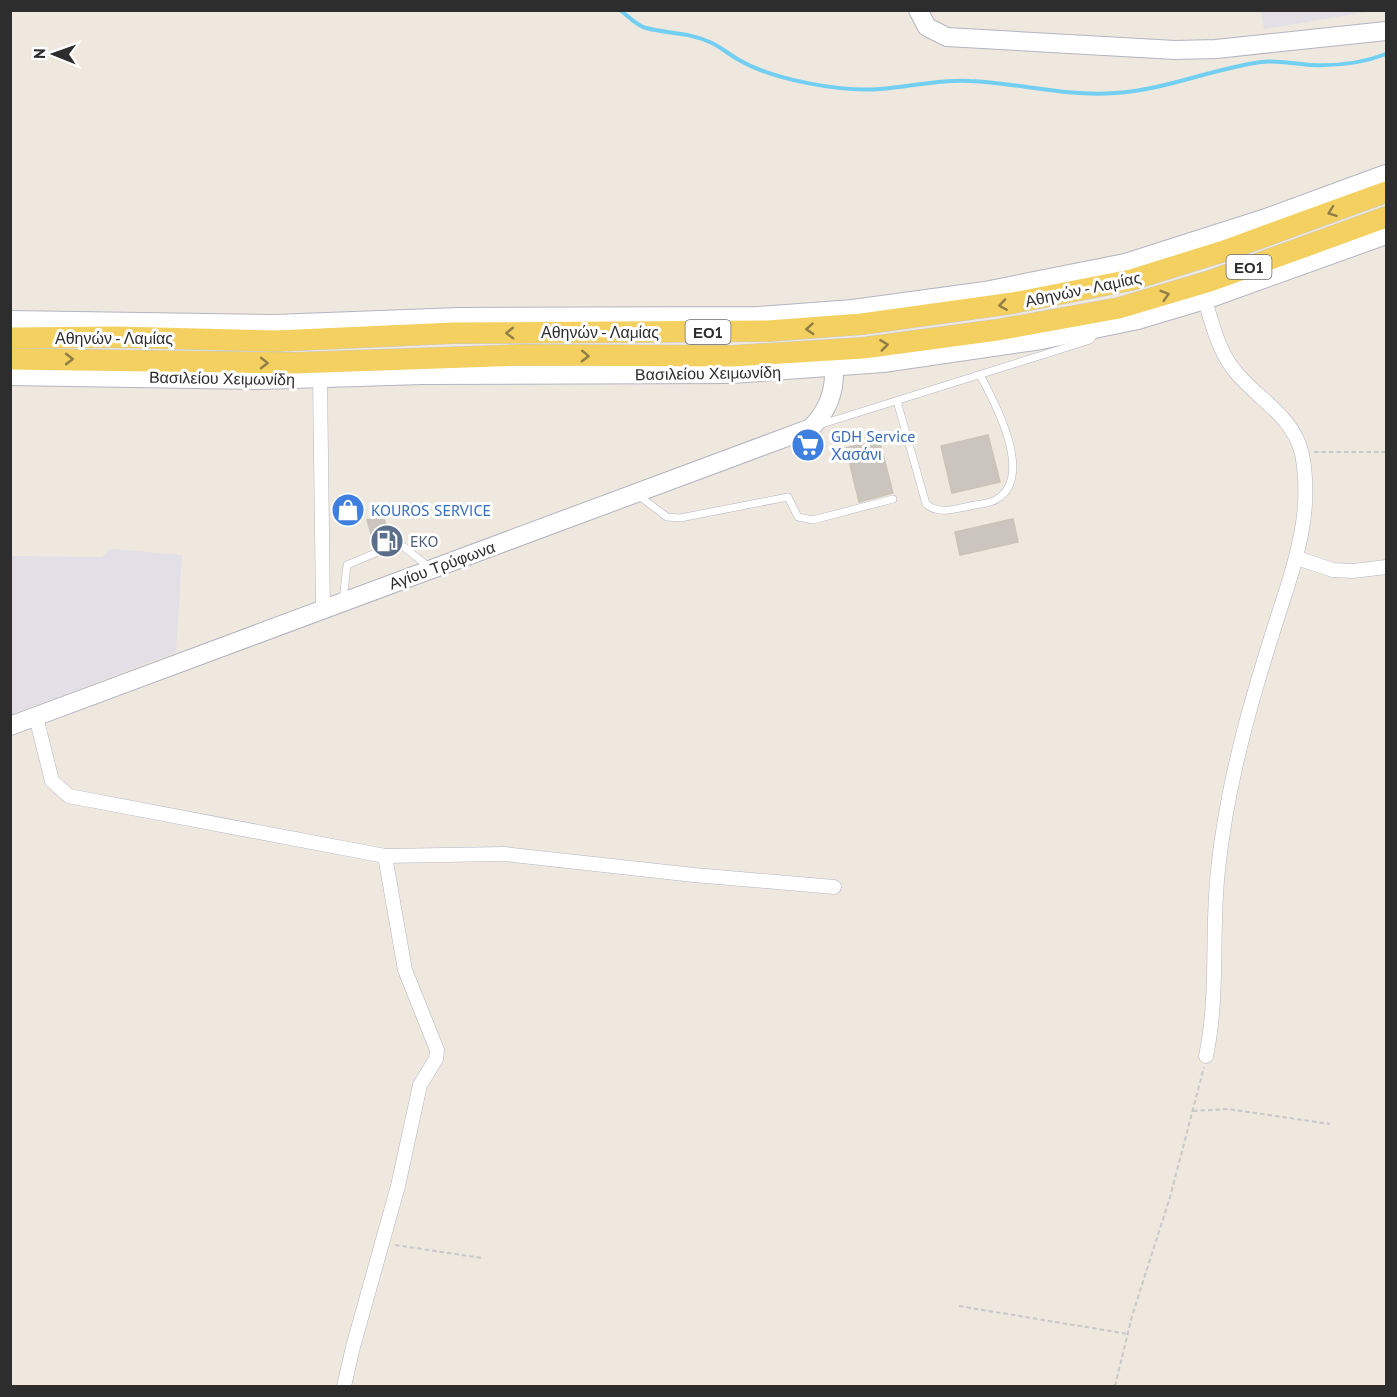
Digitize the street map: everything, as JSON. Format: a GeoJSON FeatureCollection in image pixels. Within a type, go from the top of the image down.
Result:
{"type":"FeatureCollection","features":[{"type":"Feature","properties":{"kind":"main road","name":"Αθηνών - Λαμίας"},"geometry":{"type":"LineString","coordinates":[[10,338],[118,337],[276,340],[454,333],[749,332],[862,324],[1002,305],[1131,280],[1224,251],[1386,192]]}},
{"type":"Feature","properties":{"kind":"main road","name":"Αθηνών - Λαμίας"},"geometry":{"type":"LineString","coordinates":[[10,359],[294,363],[511,356],[762,355],[863,348],[1008,328],[1119,308],[1231,274],[1386,217]]}},
{"type":"Feature","properties":{"kind":"street"},"geometry":{"type":"LineString","coordinates":[[918,10],[927,27],[947,37],[1175,50],[1216,49],[1386,31]]}},
{"type":"Feature","properties":{"kind":"street"},"geometry":{"type":"LineString","coordinates":[[10,320],[274,324],[459,317],[758,316],[853,309],[985,291],[1125,263],[1266,218],[1386,174]]}},
{"type":"Feature","properties":{"kind":"street","name":"Βασιλείου Χειμωνίδη"},"geometry":{"type":"LineString","coordinates":[[10,376],[320,379],[483,374],[732,374],[834,368],[951,354],[1138,320],[1205,300],[1386,235]]}},
{"type":"Feature","properties":{"kind":"street"},"geometry":{"type":"LineString","coordinates":[[1205,300],[1212,326],[1233,369],[1276,409],[1298,440],[1302,454],[1306,501],[1297,558],[1274,629],[1232,777],[1218,870],[1214,1011],[1206,1056]]}},
{"type":"Feature","properties":{"kind":"street"},"geometry":{"type":"LineString","coordinates":[[811,428],[829,403],[835,382],[834,368]]}},
{"type":"Feature","properties":{"kind":"street"},"geometry":{"type":"LineString","coordinates":[[320,379],[323,608]]}},
{"type":"Feature","properties":{"kind":"street","name":"Αγίου Τρύφωνα"},"geometry":{"type":"LineString","coordinates":[[10,726],[811,428]]}},
{"type":"Feature","properties":{"kind":"street"},"geometry":{"type":"LineString","coordinates":[[1297,558],[1333,570],[1353,571],[1386,567]]}},
{"type":"Feature","properties":{"kind":"street"},"geometry":{"type":"LineString","coordinates":[[36,717],[52,781],[69,796],[385,856],[504,854],[694,875],[834,887]]}},
{"type":"Feature","properties":{"kind":"street"},"geometry":{"type":"LineString","coordinates":[[344,1386],[398,1186],[420,1085],[436,1059],[436,1050],[405,970],[385,856]]}},
{"type":"Feature","properties":{"kind":"lane"},"geometry":{"type":"LineString","coordinates":[[811,428],[1090,340],[1098,329]]}},
{"type":"Feature","properties":{"kind":"lane"},"geometry":{"type":"LineString","coordinates":[[897,401],[926,504],[939,511],[995,501],[1008,486],[1011,470],[1010,442],[1003,418],[980,375]]}},
{"type":"Feature","properties":{"kind":"lane"},"geometry":{"type":"LineString","coordinates":[[636,494],[668,517],[680,518],[788,497],[798,517],[813,520],[893,499]]}},
{"type":"Feature","properties":{"kind":"lane"},"geometry":{"type":"LineString","coordinates":[[343,601],[347,565],[399,543],[431,568]]}},
{"type":"Feature","properties":{"kind":"path"},"geometry":{"type":"LineString","coordinates":[[1302,454],[1320,451],[1386,452]]}},
{"type":"Feature","properties":{"kind":"path"},"geometry":{"type":"LineString","coordinates":[[1115,1386],[1206,1056]]}},
{"type":"Feature","properties":{"kind":"path"},"geometry":{"type":"LineString","coordinates":[[1192,1111],[1228,1109],[1330,1124]]}},
{"type":"Feature","properties":{"kind":"path"},"geometry":{"type":"LineString","coordinates":[[383,1242],[413,1250],[482,1258]]}},
{"type":"Feature","properties":{"kind":"path"},"geometry":{"type":"LineString","coordinates":[[959,1306],[1128,1334]]}},
{"type":"Feature","properties":{"kind":"shaded area"},"geometry":{"type":"Polygon","coordinates":[[[1261,10],[1372,10],[1372,11],[1264,29],[1261,10]]]}},
{"type":"Feature","properties":{"kind":"shaded area"},"geometry":{"type":"Polygon","coordinates":[[[110,549],[182,555],[176,652],[11,715],[11,556],[102,557],[110,549]]]}},
{"type":"Feature","properties":{"kind":"building"},"geometry":{"type":"Polygon","coordinates":[[[988,435],[1000,482],[952,493],[941,446],[988,435]]]}},
{"type":"Feature","properties":{"kind":"building"},"geometry":{"type":"Polygon","coordinates":[[[879,439],[893,493],[859,502],[846,448],[879,439]]]}},
{"type":"Feature","properties":{"kind":"building"},"geometry":{"type":"Polygon","coordinates":[[[383,516],[391,540],[375,547],[367,520],[383,516]]]}},
{"type":"Feature","properties":{"kind":"building"},"geometry":{"type":"Polygon","coordinates":[[[1013,519],[1018,542],[960,555],[955,532],[1013,519]]]}},
{"type":"Feature","properties":{"kind":"waterway"},"geometry":{"type":"LineString","coordinates":[[620,10],[643,27],[704,39],[739,60],[770,73],[788,79],[846,89],[880,89],[958,81],[988,82],[1079,93],[1115,93],[1152,88],[1261,62],[1330,65],[1359,62],[1386,54]]}},
{"type":"Feature","properties":{"kind":"place","name":"GDH Service Χασάνι"},"geometry":{"type":"Point","coordinates":[808,445]}},
{"type":"Feature","properties":{"kind":"place","name":"KOUROS SERVICE"},"geometry":{"type":"Point","coordinates":[348,510]}},
{"type":"Feature","properties":{"kind":"place","name":"EKO"},"geometry":{"type":"Point","coordinates":[387,541]}}]}
